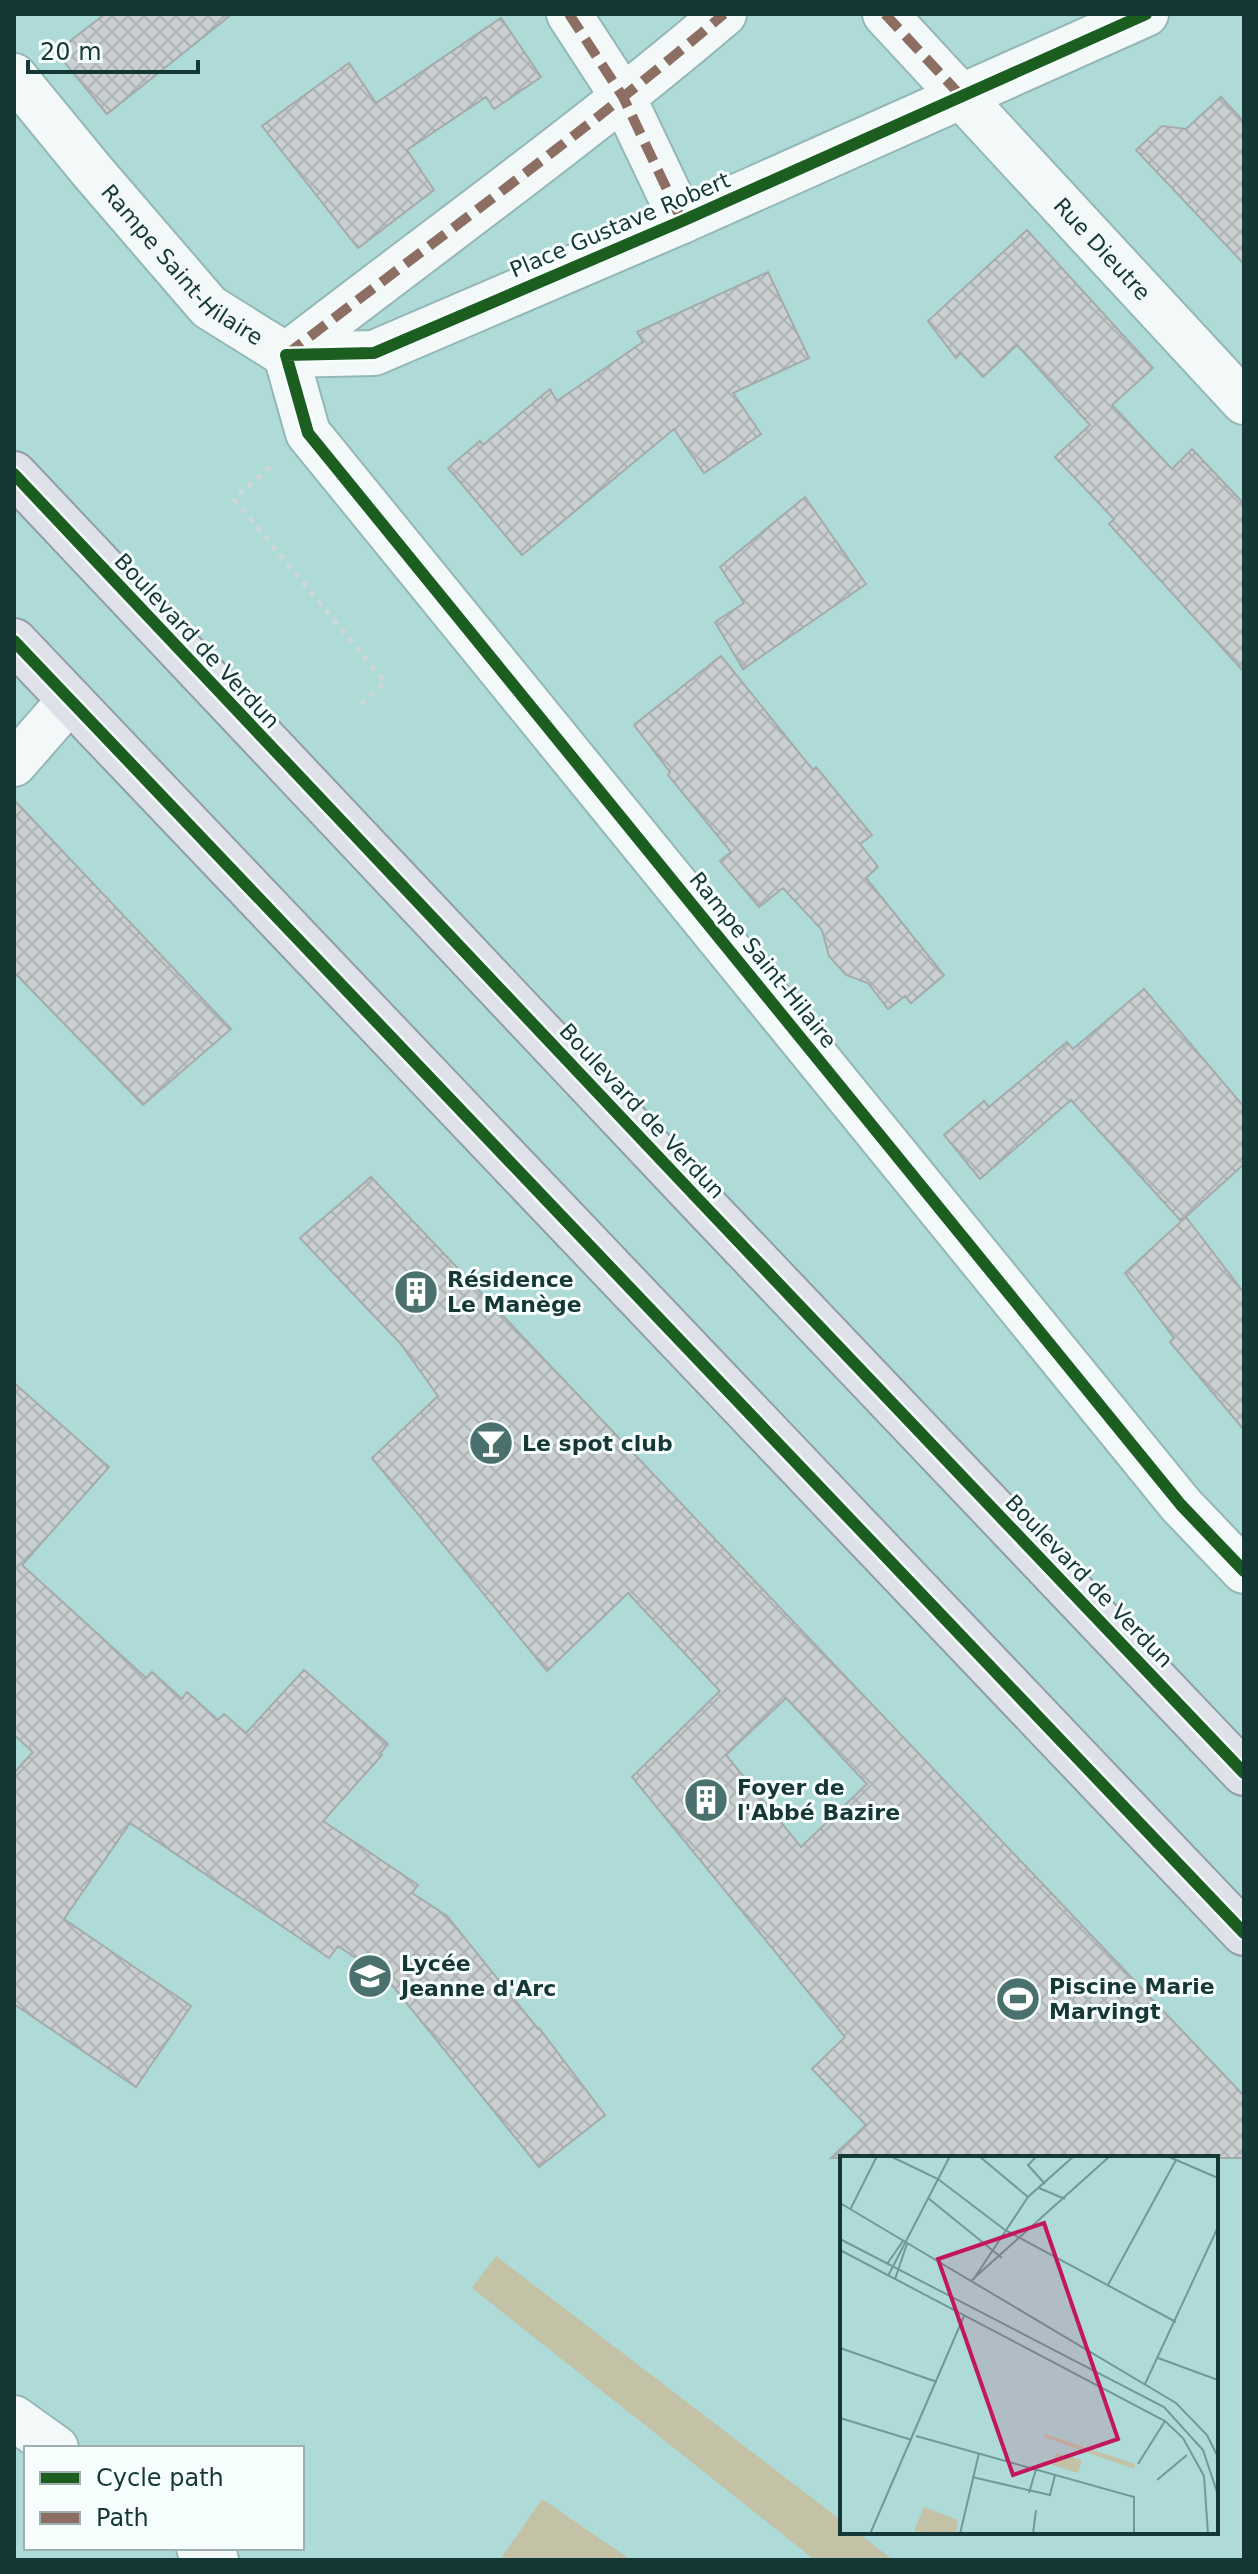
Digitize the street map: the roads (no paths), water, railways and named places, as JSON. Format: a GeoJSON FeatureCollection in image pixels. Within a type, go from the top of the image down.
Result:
{"type":"FeatureCollection","features":[{"type":"Feature","properties":{"kind":"main road","name":"Boulevard de Verdun"},"geometry":{"type":"LineString","coordinates":[[14,474],[1244,1773]]}},
{"type":"Feature","properties":{"kind":"main road"},"geometry":{"type":"LineString","coordinates":[[14,641],[1244,1933]]}},
{"type":"Feature","properties":{"kind":"street"},"geometry":{"type":"LineString","coordinates":[[569,14],[623,97],[682,221]]}},
{"type":"Feature","properties":{"kind":"street"},"geometry":{"type":"LineString","coordinates":[[286,355],[623,97],[724,14]]}},
{"type":"Feature","properties":{"kind":"street"},"geometry":{"type":"LineString","coordinates":[[885,14],[962,97]]}},
{"type":"Feature","properties":{"kind":"street","name":"Place Gustave Robert"},"geometry":{"type":"LineString","coordinates":[[286,355],[374,353],[682,221],[1146,14]]}},
{"type":"Feature","properties":{"kind":"street","name":"Rampe Saint-Hilaire"},"geometry":{"type":"LineString","coordinates":[[14,76],[209,307],[286,355],[308,433],[1181,1505],[1244,1571]]}},
{"type":"Feature","properties":{"kind":"street","name":"Rue Dieutre"},"geometry":{"type":"LineString","coordinates":[[962,97],[1244,402]]}},
{"type":"Feature","properties":{"kind":"street"},"geometry":{"type":"LineString","coordinates":[[14,764],[70,700]]}},
{"type":"Feature","properties":{"kind":"street"},"geometry":{"type":"LineString","coordinates":[[14,2418],[53,2446]]}},
{"type":"Feature","properties":{"kind":"place","name":"Résidence Le Manège"},"geometry":{"type":"Point","coordinates":[416,1292]}},
{"type":"Feature","properties":{"kind":"place","name":"Le spot club"},"geometry":{"type":"Point","coordinates":[491,1443]}},
{"type":"Feature","properties":{"kind":"place","name":"Foyer de l'Abbé Bazire"},"geometry":{"type":"Point","coordinates":[706,1800]}},
{"type":"Feature","properties":{"kind":"place","name":"Lycée Jeanne d'Arc"},"geometry":{"type":"Point","coordinates":[370,1976]}},
{"type":"Feature","properties":{"kind":"place","name":"Piscine Marie Marvingt"},"geometry":{"type":"Point","coordinates":[1018,1999]}}]}
